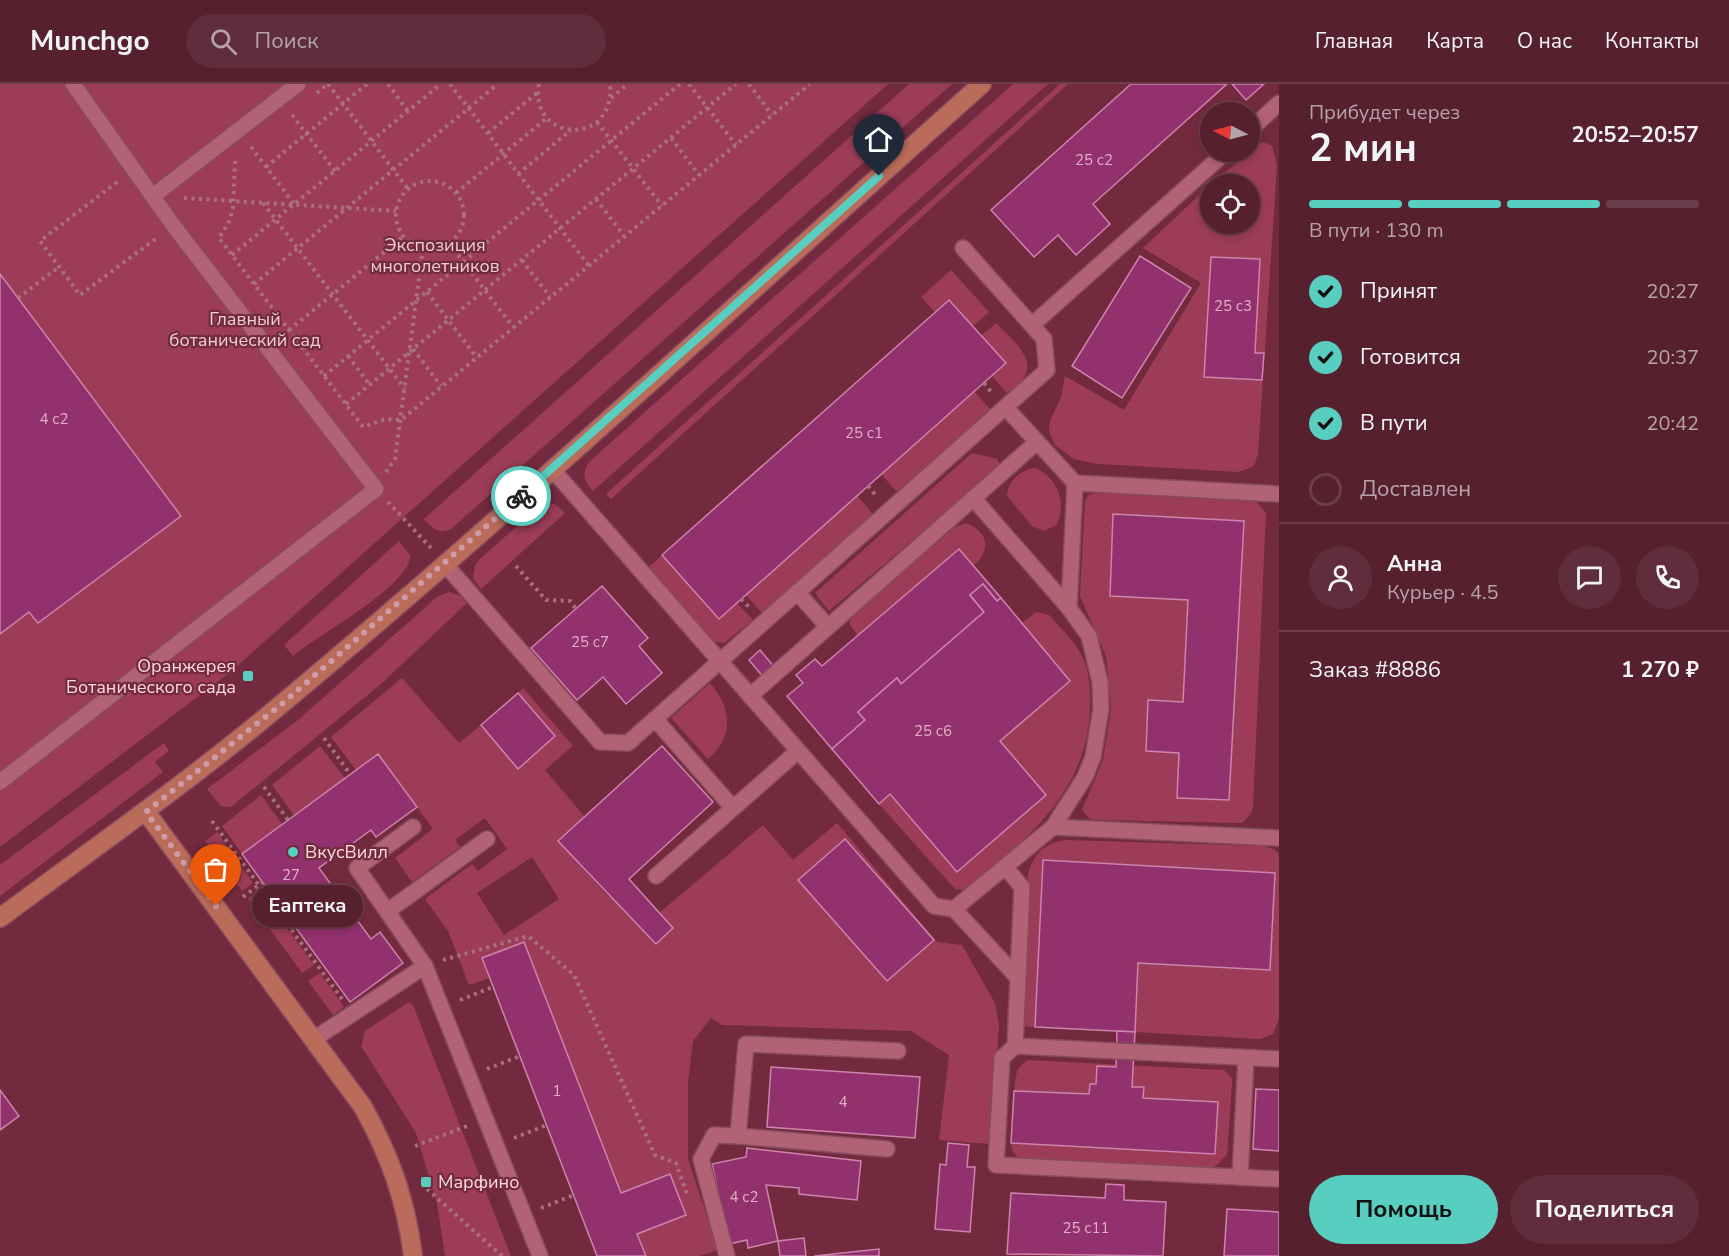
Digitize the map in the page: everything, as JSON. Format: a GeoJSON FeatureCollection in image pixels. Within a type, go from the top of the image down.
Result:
{"type":"FeatureCollection","features":[{"type":"Feature","properties":{"kind":"main road"},"geometry":{"type":"LineString","coordinates":[[0,918],[146,812],[283,703],[552,469],[982,84]]}},
{"type":"Feature","properties":{"kind":"main road"},"geometry":{"type":"LineString","coordinates":[[146,812],[363,1107],[385,1146],[399,1186],[413,1256]]}},
{"type":"Feature","properties":{"kind":"lane"},"geometry":{"type":"LineString","coordinates":[[0,782],[376,489],[173,225],[73,84]]}},
{"type":"Feature","properties":{"kind":"lane"},"geometry":{"type":"LineString","coordinates":[[153,196],[298,84]]}},
{"type":"Feature","properties":{"kind":"lane"},"geometry":{"type":"LineString","coordinates":[[1260,121],[1279,104]]}},
{"type":"Feature","properties":{"kind":"lane"},"geometry":{"type":"LineString","coordinates":[[1032,325],[1215,162]]}},
{"type":"Feature","properties":{"kind":"lane"},"geometry":{"type":"LineString","coordinates":[[444,563],[600,742],[628,743],[1047,370],[1044,339],[963,248]]}},
{"type":"Feature","properties":{"kind":"lane"},"geometry":{"type":"LineString","coordinates":[[1006,408],[1075,483],[1279,494]]}},
{"type":"Feature","properties":{"kind":"lane"},"geometry":{"type":"LineString","coordinates":[[750,696],[1037,442]]}},
{"type":"Feature","properties":{"kind":"lane"},"geometry":{"type":"LineString","coordinates":[[552,469],[934,906],[954,909],[1018,978]]}},
{"type":"Feature","properties":{"kind":"lane"},"geometry":{"type":"LineString","coordinates":[[1069,608],[1075,483]]}},
{"type":"Feature","properties":{"kind":"lane"},"geometry":{"type":"LineString","coordinates":[[954,909],[1053,826],[1089,767],[1098,735],[1101,709],[1100,682],[1089,636],[1069,608],[973,498]]}},
{"type":"Feature","properties":{"kind":"lane"},"geometry":{"type":"LineString","coordinates":[[797,592],[828,627]]}},
{"type":"Feature","properties":{"kind":"lane"},"geometry":{"type":"LineString","coordinates":[[655,719],[733,808]]}},
{"type":"Feature","properties":{"kind":"lane"},"geometry":{"type":"LineString","coordinates":[[656,876],[798,751]]}},
{"type":"Feature","properties":{"kind":"lane"},"geometry":{"type":"LineString","coordinates":[[1053,826],[1279,838]]}},
{"type":"Feature","properties":{"kind":"lane"},"geometry":{"type":"LineString","coordinates":[[413,827],[357,868],[426,966],[540,1256]]}},
{"type":"Feature","properties":{"kind":"lane"},"geometry":{"type":"LineString","coordinates":[[388,911],[487,839]]}},
{"type":"Feature","properties":{"kind":"lane"},"geometry":{"type":"LineString","coordinates":[[1005,867],[1022,887],[1015,1046],[1002,1058],[996,1165],[1279,1179]]}},
{"type":"Feature","properties":{"kind":"lane"},"geometry":{"type":"LineString","coordinates":[[314,1039],[426,966]]}},
{"type":"Feature","properties":{"kind":"lane"},"geometry":{"type":"LineString","coordinates":[[738,1136],[746,1044],[898,1051]]}},
{"type":"Feature","properties":{"kind":"lane"},"geometry":{"type":"LineString","coordinates":[[1015,1046],[1279,1059]]}},
{"type":"Feature","properties":{"kind":"lane"},"geometry":{"type":"LineString","coordinates":[[1240,1177],[1246,1058]]}},
{"type":"Feature","properties":{"kind":"lane"},"geometry":{"type":"LineString","coordinates":[[727,1256],[701,1159],[714,1135],[886,1149]]}},
{"type":"Feature","properties":{"kind":"path"},"geometry":{"type":"LineString","coordinates":[[328,84],[408,189]]}},
{"type":"Feature","properties":{"kind":"path"},"geometry":{"type":"LineString","coordinates":[[266,167],[367,84]]}},
{"type":"Feature","properties":{"kind":"path"},"geometry":{"type":"LineString","coordinates":[[388,84],[408,111]]}},
{"type":"Feature","properties":{"kind":"path"},"geometry":{"type":"LineString","coordinates":[[232,255],[441,84]]}},
{"type":"Feature","properties":{"kind":"path"},"geometry":{"type":"LineString","coordinates":[[450,84],[589,266]]}},
{"type":"Feature","properties":{"kind":"path"},"geometry":{"type":"LineString","coordinates":[[254,284],[498,84]]}},
{"type":"Feature","properties":{"kind":"path"},"geometry":{"type":"LineString","coordinates":[[539,84],[537,93],[539,104],[547,118],[561,128],[572,130],[584,129],[597,122],[609,106],[610,84]]}},
{"type":"Feature","properties":{"kind":"path"},"geometry":{"type":"LineString","coordinates":[[610,98],[628,84]]}},
{"type":"Feature","properties":{"kind":"path"},"geometry":{"type":"LineString","coordinates":[[324,376],[679,84]]}},
{"type":"Feature","properties":{"kind":"path"},"geometry":{"type":"LineString","coordinates":[[689,84],[736,145]]}},
{"type":"Feature","properties":{"kind":"path"},"geometry":{"type":"LineString","coordinates":[[346,404],[736,84]]}},
{"type":"Feature","properties":{"kind":"path"},"geometry":{"type":"LineString","coordinates":[[748,84],[772,115]]}},
{"type":"Feature","properties":{"kind":"path"},"geometry":{"type":"LineString","coordinates":[[233,162],[234,201],[230,220],[219,238],[363,427],[385,419],[401,420],[808,85]]}},
{"type":"Feature","properties":{"kind":"path"},"geometry":{"type":"LineString","coordinates":[[488,134],[537,93]]}},
{"type":"Feature","properties":{"kind":"path"},"geometry":{"type":"LineString","coordinates":[[291,114],[335,171]]}},
{"type":"Feature","properties":{"kind":"path"},"geometry":{"type":"LineString","coordinates":[[456,192],[547,118]]}},
{"type":"Feature","properties":{"kind":"path"},"geometry":{"type":"LineString","coordinates":[[597,122],[662,206]]}},
{"type":"Feature","properties":{"kind":"path"},"geometry":{"type":"LineString","coordinates":[[519,174],[572,130]]}},
{"type":"Feature","properties":{"kind":"path"},"geometry":{"type":"LineString","coordinates":[[670,138],[699,175]]}},
{"type":"Feature","properties":{"kind":"path"},"geometry":{"type":"LineString","coordinates":[[251,147],[294,205]]}},
{"type":"Feature","properties":{"kind":"path"},"geometry":{"type":"LineString","coordinates":[[134,170],[40,240],[59,267],[80,295],[173,225]]}},
{"type":"Feature","properties":{"kind":"path"},"geometry":{"type":"LineString","coordinates":[[431,180],[445,184],[456,192],[463,205],[464,219],[459,233],[449,243],[436,248],[423,248],[404,236],[397,224],[396,211],[401,196],[408,189],[417,183],[431,180]]}},
{"type":"Feature","properties":{"kind":"path"},"geometry":{"type":"LineString","coordinates":[[153,196],[396,211]]}},
{"type":"Feature","properties":{"kind":"path"},"geometry":{"type":"LineString","coordinates":[[596,199],[624,236]]}},
{"type":"Feature","properties":{"kind":"path"},"geometry":{"type":"LineString","coordinates":[[263,202],[405,389]]}},
{"type":"Feature","properties":{"kind":"path"},"geometry":{"type":"LineString","coordinates":[[289,330],[404,236]]}},
{"type":"Feature","properties":{"kind":"path"},"geometry":{"type":"LineString","coordinates":[[449,243],[513,327]]}},
{"type":"Feature","properties":{"kind":"path"},"geometry":{"type":"LineString","coordinates":[[395,459],[423,248]]}},
{"type":"Feature","properties":{"kind":"path"},"geometry":{"type":"LineString","coordinates":[[522,260],[550,297]]}},
{"type":"Feature","properties":{"kind":"path"},"geometry":{"type":"LineString","coordinates":[[18,298],[59,267]]}},
{"type":"Feature","properties":{"kind":"path"},"geometry":{"type":"LineString","coordinates":[[427,292],[477,358]]}},
{"type":"Feature","properties":{"kind":"path"},"geometry":{"type":"LineString","coordinates":[[411,351],[441,387]]}},
{"type":"Feature","properties":{"kind":"path"},"geometry":{"type":"LineString","coordinates":[[348,356],[370,385]]}},
{"type":"Feature","properties":{"kind":"path"},"geometry":{"type":"LineString","coordinates":[[376,489],[444,563]]}},
{"type":"Feature","properties":{"kind":"path"},"geometry":{"type":"LineString","coordinates":[[516,566],[546,600],[570,602],[576,609]]}},
{"type":"Feature","properties":{"kind":"path"},"geometry":{"type":"LineString","coordinates":[[324,738],[350,774]]}},
{"type":"Feature","properties":{"kind":"path"},"geometry":{"type":"LineString","coordinates":[[264,787],[288,820]]}},
{"type":"Feature","properties":{"kind":"path"},"geometry":{"type":"LineString","coordinates":[[212,821],[269,894],[353,1014]]}},
{"type":"Feature","properties":{"kind":"path"},"geometry":{"type":"LineString","coordinates":[[243,897],[261,884]]}},
{"type":"Feature","properties":{"kind":"path"},"geometry":{"type":"LineString","coordinates":[[426,966],[528,936],[574,975],[655,1155],[676,1163],[691,1206]]}},
{"type":"Feature","properties":{"kind":"path"},"geometry":{"type":"LineString","coordinates":[[443,1007],[493,987]]}},
{"type":"Feature","properties":{"kind":"path"},"geometry":{"type":"LineString","coordinates":[[470,1075],[520,1056]]}},
{"type":"Feature","properties":{"kind":"path"},"geometry":{"type":"LineString","coordinates":[[415,1146],[487,1118]]}},
{"type":"Feature","properties":{"kind":"path"},"geometry":{"type":"LineString","coordinates":[[497,1145],[547,1125]]}},
{"type":"Feature","properties":{"kind":"path"},"geometry":{"type":"LineString","coordinates":[[428,1189],[502,1256]]}},
{"type":"Feature","properties":{"kind":"path"},"geometry":{"type":"LineString","coordinates":[[524,1215],[574,1195]]}},
{"type":"Feature","properties":{"kind":"green space","name":"Главный ботанический сад"},"geometry":{"type":"Polygon","coordinates":[[[0,84],[888,84],[234,669],[0,847],[0,84]]]}},
{"type":"Feature","properties":{"kind":"green space"},"geometry":{"type":"Polygon","coordinates":[[[909,84],[952,84],[451,529],[439,531],[424,519],[909,84]]]}},
{"type":"Feature","properties":{"kind":"green space"},"geometry":{"type":"Polygon","coordinates":[[[1013,84],[1048,84],[593,491],[585,477],[585,469],[590,461],[1013,84]]]}},
{"type":"Feature","properties":{"kind":"green space"},"geometry":{"type":"Polygon","coordinates":[[[1060,84],[1068,84],[611,499],[606,494],[1060,84]]]}},
{"type":"Feature","properties":{"kind":"green space"},"geometry":{"type":"Polygon","coordinates":[[[1263,142],[1272,146],[1277,165],[1258,454],[1254,466],[1239,472],[1098,464],[1074,459],[1055,445],[1049,431],[1050,421],[1061,397],[1065,376],[1124,410],[1201,283],[1143,248],[1200,194],[1200,234],[1260,234],[1260,174],[1223,174],[1238,162],[1260,162],[1260,144],[1263,142]]]}},
{"type":"Feature","properties":{"kind":"green space"},"geometry":{"type":"Polygon","coordinates":[[[951,270],[989,312],[973,326],[949,300],[935,312],[921,297],[951,270]]]}},
{"type":"Feature","properties":{"kind":"green space"},"geometry":{"type":"Polygon","coordinates":[[[996,323],[1019,347],[1027,361],[1024,379],[1007,393],[992,376],[1005,363],[981,336],[996,323]]]}},
{"type":"Feature","properties":{"kind":"green space"},"geometry":{"type":"Polygon","coordinates":[[[974,391],[990,409],[897,492],[881,474],[974,391]]]}},
{"type":"Feature","properties":{"kind":"green space"},"geometry":{"type":"Polygon","coordinates":[[[972,453],[998,459],[1000,466],[829,611],[815,593],[972,453]]]}},
{"type":"Feature","properties":{"kind":"green space"},"geometry":{"type":"Polygon","coordinates":[[[1035,468],[1049,477],[1060,500],[1061,509],[1056,525],[1044,531],[1032,526],[1007,496],[1009,486],[1016,477],[1035,468]]]}},
{"type":"Feature","properties":{"kind":"green space"},"geometry":{"type":"Polygon","coordinates":[[[1103,491],[1254,499],[1266,513],[1253,807],[1251,814],[1242,823],[1096,820],[1090,819],[1082,810],[1103,760],[1111,709],[1106,656],[1080,596],[1085,501],[1089,495],[1103,491]],[[1114,514],[1110,596],[1188,600],[1183,702],[1148,700],[1146,751],[1179,753],[1178,798],[1229,800],[1244,521],[1114,514]]]}},
{"type":"Feature","properties":{"kind":"green space"},"geometry":{"type":"Polygon","coordinates":[[[857,496],[873,514],[762,613],[746,595],[857,496]]]}},
{"type":"Feature","properties":{"kind":"green space"},"geometry":{"type":"Polygon","coordinates":[[[555,504],[565,513],[481,589],[473,578],[475,565],[537,508],[555,504]]]}},
{"type":"Feature","properties":{"kind":"green space"},"geometry":{"type":"Polygon","coordinates":[[[966,523],[984,537],[985,548],[979,560],[973,566],[958,550],[858,636],[849,623],[854,613],[955,527],[966,523]]]}},
{"type":"Feature","properties":{"kind":"green space"},"geometry":{"type":"Polygon","coordinates":[[[399,541],[410,555],[406,567],[396,581],[361,609],[293,656],[284,645],[399,541]]]}},
{"type":"Feature","properties":{"kind":"green space"},"geometry":{"type":"Polygon","coordinates":[[[662,555],[719,619],[737,603],[753,620],[724,643],[711,641],[646,570],[662,555]]]}},
{"type":"Feature","properties":{"kind":"green space"},"geometry":{"type":"Polygon","coordinates":[[[449,592],[461,596],[467,603],[381,684],[231,807],[221,806],[207,789],[298,720],[437,597],[449,592]]]}},
{"type":"Feature","properties":{"kind":"green space"},"geometry":{"type":"Polygon","coordinates":[[[1036,612],[1049,615],[1074,644],[1085,663],[1090,699],[1084,749],[1074,774],[1061,796],[1027,837],[966,890],[955,889],[879,804],[890,794],[957,871],[1000,741],[1070,681],[1022,623],[1036,612]]]}},
{"type":"Feature","properties":{"kind":"green space"},"geometry":{"type":"Polygon","coordinates":[[[402,678],[459,743],[481,725],[518,768],[555,736],[518,693],[523,688],[573,746],[545,770],[585,817],[558,841],[609,897],[612,895],[659,913],[763,825],[793,860],[837,823],[937,942],[962,945],[995,1003],[999,1025],[991,1144],[939,1140],[949,1055],[911,1031],[722,1025],[711,1018],[693,1041],[688,1082],[688,1159],[718,1250],[699,1256],[646,1256],[637,1234],[685,1215],[621,1193],[524,942],[482,958],[489,978],[469,985],[448,931],[425,899],[472,864],[478,871],[507,849],[485,818],[455,840],[460,847],[412,882],[395,858],[433,829],[378,754],[356,770],[331,737],[402,678]],[[532,857],[477,893],[504,935],[559,899],[532,857]]]}},
{"type":"Feature","properties":{"kind":"green space"},"geometry":{"type":"Polygon","coordinates":[[[710,683],[723,702],[727,722],[722,741],[708,759],[671,718],[710,683]]]}},
{"type":"Feature","properties":{"kind":"green space"},"geometry":{"type":"Polygon","coordinates":[[[164,743],[169,751],[155,762],[163,772],[0,896],[0,865],[164,743]]]}},
{"type":"Feature","properties":{"kind":"green space"},"geometry":{"type":"Polygon","coordinates":[[[320,746],[345,778],[294,815],[272,785],[320,746]]]}},
{"type":"Feature","properties":{"kind":"green space"},"geometry":{"type":"Polygon","coordinates":[[[261,795],[282,824],[242,854],[222,826],[261,795]]]}},
{"type":"Feature","properties":{"kind":"green space"},"geometry":{"type":"Polygon","coordinates":[[[217,832],[253,883],[242,891],[205,841],[217,832]]]}},
{"type":"Feature","properties":{"kind":"green space"},"geometry":{"type":"Polygon","coordinates":[[[1066,840],[1262,846],[1274,849],[1279,854],[1279,1019],[1273,1034],[1260,1039],[1135,1032],[1138,963],[1270,970],[1274,873],[1044,860],[1035,1027],[1020,1026],[1028,874],[1041,850],[1066,840]]]}},
{"type":"Feature","properties":{"kind":"green space"},"geometry":{"type":"Polygon","coordinates":[[[259,890],[314,965],[302,973],[248,899],[259,890]]]}},
{"type":"Feature","properties":{"kind":"green space"},"geometry":{"type":"Polygon","coordinates":[[[320,973],[344,1007],[333,1015],[308,981],[320,973]]]}},
{"type":"Feature","properties":{"kind":"green space"},"geometry":{"type":"Polygon","coordinates":[[[409,1002],[413,1005],[511,1256],[445,1256],[437,1204],[416,1133],[361,1046],[365,1031],[409,1002]]]}},
{"type":"Feature","properties":{"kind":"green space"},"geometry":{"type":"Polygon","coordinates":[[[1027,1060],[1224,1070],[1232,1078],[1227,1155],[1212,1169],[1020,1160],[1012,1150],[1011,1143],[1215,1153],[1217,1102],[1143,1098],[1144,1087],[1132,1087],[1133,1068],[1096,1084],[1090,1084],[1089,1094],[1014,1091],[1017,1070],[1027,1060]]]}},
{"type":"Feature","properties":{"kind":"building"},"geometry":{"type":"Polygon","coordinates":[[[1131,84],[1227,84],[1207,102],[1200,102],[1200,108],[1093,204],[1110,224],[1076,255],[1058,235],[1034,257],[991,210],[1131,84]]]}},
{"type":"Feature","properties":{"kind":"building"},"geometry":{"type":"Polygon","coordinates":[[[1232,84],[1264,84],[1246,100],[1232,84]]]}},
{"type":"Feature","properties":{"kind":"building"},"geometry":{"type":"Polygon","coordinates":[[[1140,256],[1191,288],[1122,398],[1072,366],[1140,256]]]}},
{"type":"Feature","properties":{"kind":"building"},"geometry":{"type":"Polygon","coordinates":[[[1211,257],[1260,259],[1255,353],[1264,353],[1262,380],[1204,377],[1211,257]]]}},
{"type":"Feature","properties":{"kind":"building"},"geometry":{"type":"Polygon","coordinates":[[[0,274],[181,516],[38,623],[29,612],[0,634],[0,274]]]}},
{"type":"Feature","properties":{"kind":"building"},"geometry":{"type":"Polygon","coordinates":[[[949,300],[1006,363],[719,619],[662,555],[949,300]]]}},
{"type":"Feature","properties":{"kind":"building"},"geometry":{"type":"Polygon","coordinates":[[[1113,514],[1244,521],[1229,800],[1177,798],[1179,753],[1146,751],[1148,700],[1183,702],[1188,600],[1110,596],[1113,514]]]}},
{"type":"Feature","properties":{"kind":"building"},"geometry":{"type":"Polygon","coordinates":[[[959,549],[1001,598],[997,601],[983,584],[970,595],[984,612],[901,684],[897,678],[858,712],[865,720],[832,749],[787,696],[803,683],[796,675],[815,659],[822,666],[959,549]]]}},
{"type":"Feature","properties":{"kind":"building"},"geometry":{"type":"Polygon","coordinates":[[[983,584],[997,601],[1001,598],[1070,681],[1000,741],[1046,795],[957,872],[890,794],[879,804],[832,749],[865,720],[858,712],[897,678],[901,684],[984,612],[970,595],[983,584]]]}},
{"type":"Feature","properties":{"kind":"building"},"geometry":{"type":"Polygon","coordinates":[[[602,586],[648,638],[639,646],[662,673],[626,704],[603,677],[577,700],[531,648],[602,586]]]}},
{"type":"Feature","properties":{"kind":"building"},"geometry":{"type":"Polygon","coordinates":[[[760,650],[775,668],[764,678],[749,660],[760,650]]]}},
{"type":"Feature","properties":{"kind":"building"},"geometry":{"type":"Polygon","coordinates":[[[518,693],[555,736],[518,769],[481,725],[518,693]]]}},
{"type":"Feature","properties":{"kind":"building"},"geometry":{"type":"Polygon","coordinates":[[[662,746],[713,802],[629,879],[673,928],[656,944],[558,841],[662,746]]]}},
{"type":"Feature","properties":{"kind":"building"},"geometry":{"type":"Polygon","coordinates":[[[378,754],[417,807],[376,837],[371,830],[319,868],[371,939],[380,932],[403,963],[350,1002],[242,854],[378,754]]]}},
{"type":"Feature","properties":{"kind":"building"},"geometry":{"type":"Polygon","coordinates":[[[845,839],[934,940],[887,981],[798,880],[845,839]]]}},
{"type":"Feature","properties":{"kind":"building"},"geometry":{"type":"Polygon","coordinates":[[[1043,860],[1275,873],[1270,970],[1138,963],[1135,1032],[1035,1027],[1043,860]]]}},
{"type":"Feature","properties":{"kind":"building"},"geometry":{"type":"Polygon","coordinates":[[[524,942],[621,1193],[670,1174],[686,1215],[637,1234],[646,1256],[597,1256],[482,958],[524,942]]]}},
{"type":"Feature","properties":{"kind":"building"},"geometry":{"type":"Polygon","coordinates":[[[1117,1031],[1135,1032],[1132,1087],[1144,1087],[1143,1098],[1218,1102],[1215,1154],[1011,1143],[1014,1091],[1089,1094],[1090,1084],[1096,1084],[1097,1066],[1116,1067],[1117,1031]]]}},
{"type":"Feature","properties":{"kind":"building"},"geometry":{"type":"Polygon","coordinates":[[[771,1067],[920,1077],[915,1138],[767,1127],[771,1067]]]}},
{"type":"Feature","properties":{"kind":"building"},"geometry":{"type":"Polygon","coordinates":[[[1256,1089],[1279,1090],[1279,1151],[1253,1149],[1256,1089]]]}},
{"type":"Feature","properties":{"kind":"building"},"geometry":{"type":"Polygon","coordinates":[[[0,1090],[19,1116],[0,1130],[0,1090]]]}},
{"type":"Feature","properties":{"kind":"building"},"geometry":{"type":"Polygon","coordinates":[[[948,1143],[969,1145],[967,1167],[975,1167],[970,1232],[935,1229],[940,1164],[946,1165],[948,1143]]]}},
{"type":"Feature","properties":{"kind":"building"},"geometry":{"type":"Polygon","coordinates":[[[747,1148],[861,1161],[857,1200],[799,1194],[799,1188],[766,1185],[778,1241],[748,1248],[747,1240],[729,1244],[712,1164],[746,1157],[747,1148]]]}},
{"type":"Feature","properties":{"kind":"building"},"geometry":{"type":"Polygon","coordinates":[[[1106,1184],[1124,1185],[1124,1200],[1166,1202],[1163,1256],[1007,1254],[1011,1193],[1105,1198],[1106,1184]]]}},
{"type":"Feature","properties":{"kind":"building"},"geometry":{"type":"Polygon","coordinates":[[[1227,1209],[1279,1212],[1279,1256],[1224,1256],[1227,1209]]]}},
{"type":"Feature","properties":{"kind":"building"},"geometry":{"type":"Polygon","coordinates":[[[804,1238],[806,1256],[780,1256],[778,1241],[804,1238]]]}},
{"type":"Feature","properties":{"kind":"building"},"geometry":{"type":"Polygon","coordinates":[[[879,1249],[879,1256],[814,1256],[879,1249]]]}},
{"type":"Feature","properties":{"kind":"way so far"},"geometry":{"type":"LineString","coordinates":[[216,906],[146,812],[283,703],[521,496]]}},
{"type":"Feature","properties":{"kind":"place","name":"Оранжерея Ботанического сада"},"geometry":{"type":"Point","coordinates":[248,676]}},
{"type":"Feature","properties":{"kind":"place","name":"ВкусВилл"},"geometry":{"type":"Point","coordinates":[293,852]}},
{"type":"Feature","properties":{"kind":"place","name":"Еаптека"},"geometry":{"type":"Point","coordinates":[216,906]}},
{"type":"Feature","properties":{"kind":"place","name":"Марфино"},"geometry":{"type":"Point","coordinates":[426,1182]}},
{"type":"Feature","properties":{"kind":"route"},"geometry":{"type":"LineString","coordinates":[[521,496],[879,176]]}},
{"type":"Feature","properties":{"kind":"park label","name":"Экспозиция многолетников"},"geometry":{"type":"Point","coordinates":[435,255]}}]}
